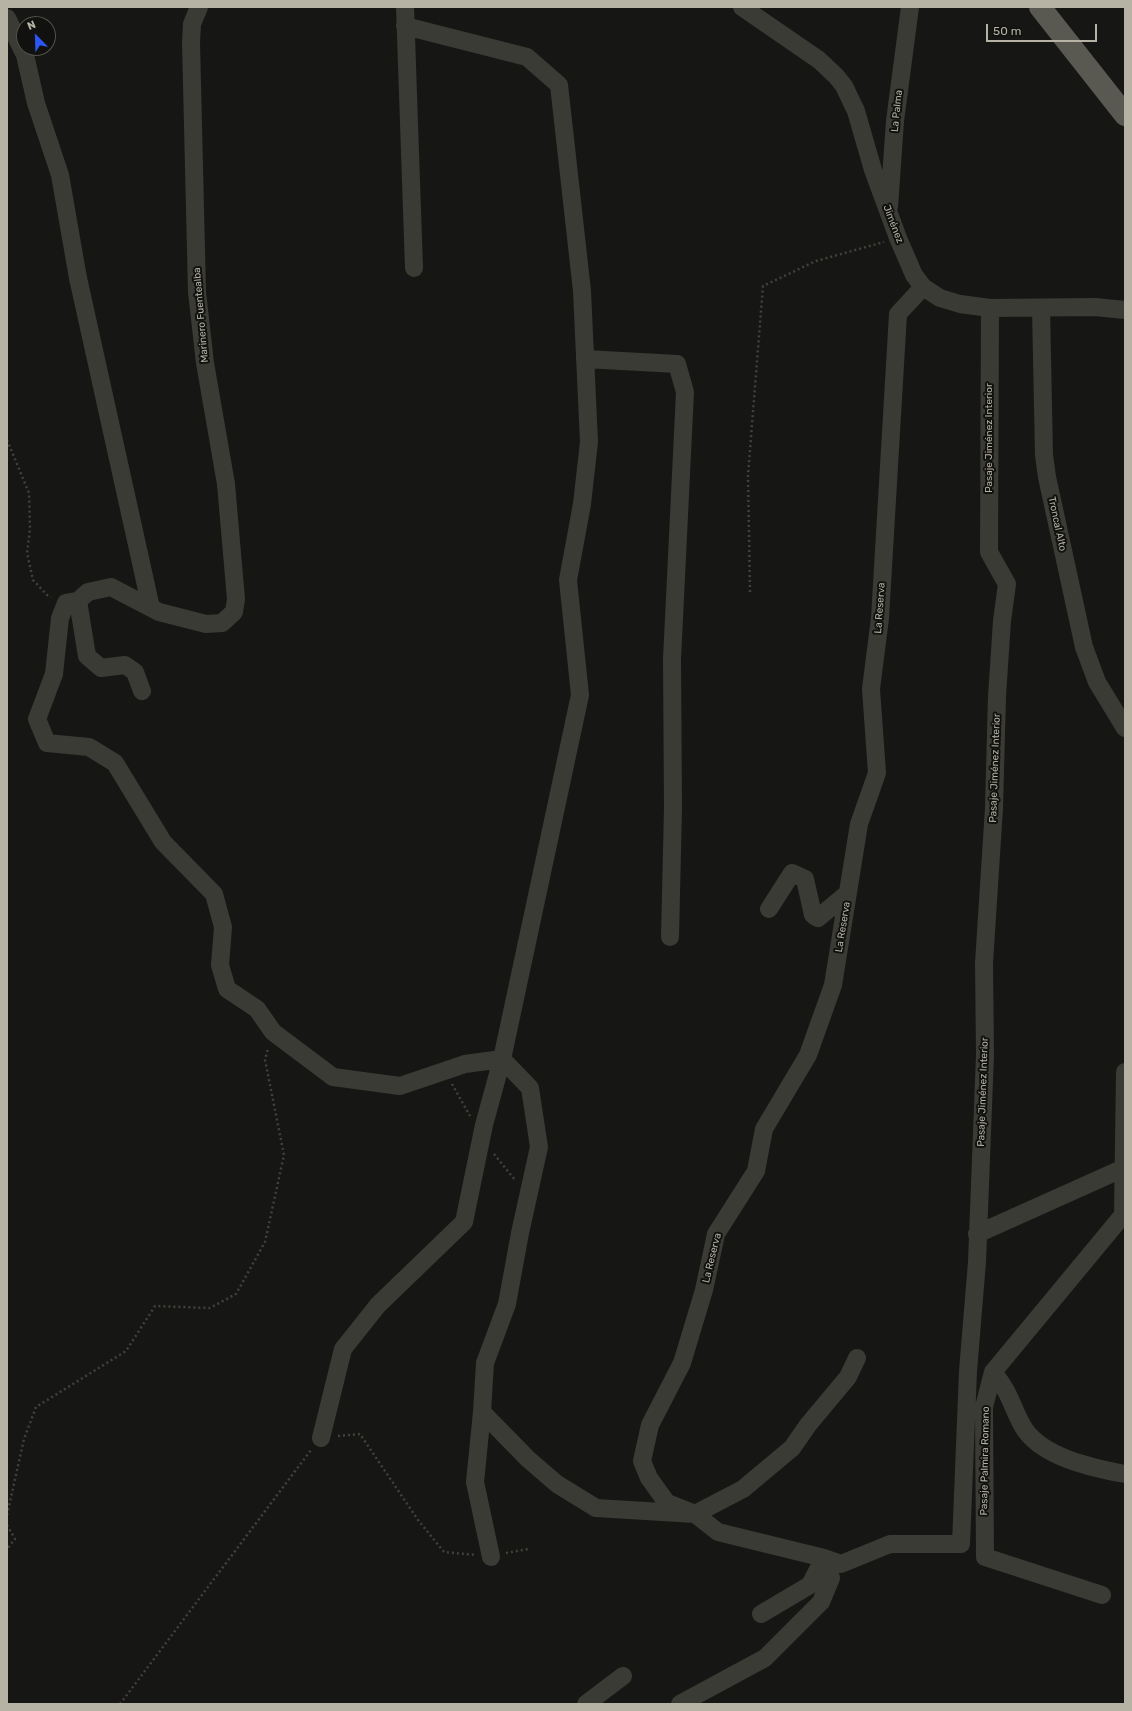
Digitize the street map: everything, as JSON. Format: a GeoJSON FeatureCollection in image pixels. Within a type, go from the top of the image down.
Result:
{"type":"FeatureCollection","features":[{"type":"Feature","properties":{"kind":"main road"},"geometry":{"type":"LineString","coordinates":[[1040,7],[1125,116]]}},
{"type":"Feature","properties":{"kind":"street","name":"Marinero Fuentealba"},"geometry":{"type":"LineString","coordinates":[[152,608],[158,612],[206,624],[222,622],[234,612],[236,599],[226,484],[205,363],[197,292],[191,42],[192,24],[199,7]]}},
{"type":"Feature","properties":{"kind":"street"},"geometry":{"type":"LineString","coordinates":[[405,7],[414,268]]}},
{"type":"Feature","properties":{"kind":"street","name":"Jiménez"},"geometry":{"type":"LineString","coordinates":[[742,7],[818,60],[836,76],[844,86],[856,111],[873,170],[898,238],[914,275],[923,287],[940,298],[960,304],[990,308],[1095,307],[1125,310]]}},
{"type":"Feature","properties":{"kind":"street","name":"La Palma"},"geometry":{"type":"LineString","coordinates":[[889,215],[895,121],[910,7]]}},
{"type":"Feature","properties":{"kind":"street"},"geometry":{"type":"LineString","coordinates":[[7,18],[25,55],[36,104],[60,175],[78,278],[152,608]]}},
{"type":"Feature","properties":{"kind":"street"},"geometry":{"type":"LineString","coordinates":[[321,1438],[343,1349],[378,1305],[464,1222],[484,1125],[502,1059],[580,695],[568,580],[582,504],[589,442],[582,291],[559,85],[527,57],[405,26]]}},
{"type":"Feature","properties":{"kind":"street","name":"La Reserva"},"geometry":{"type":"LineString","coordinates":[[824,1558],[718,1532],[695,1514],[667,1503],[650,1478],[642,1461],[650,1425],[682,1363],[704,1290],[716,1234],[756,1171],[764,1129],[808,1055],[833,985],[860,824],[877,773],[871,689],[880,618],[898,314],[923,287]]}},
{"type":"Feature","properties":{"kind":"street","name":"Pasaje Jiménez Interior"},"geometry":{"type":"LineString","coordinates":[[824,1558],[841,1564],[890,1544],[961,1544],[968,1371],[977,1262],[985,1055],[984,963],[994,808],[997,696],[1002,621],[1007,584],[989,552],[990,308]]}},
{"type":"Feature","properties":{"kind":"street","name":"Troncal Alto"},"geometry":{"type":"LineString","coordinates":[[1041,308],[1044,455],[1047,477],[1084,647],[1096,682],[1125,728]]}},
{"type":"Feature","properties":{"kind":"street"},"geometry":{"type":"LineString","coordinates":[[585,359],[676,364],[685,392],[672,659],[673,808],[670,937]]}},
{"type":"Feature","properties":{"kind":"street"},"geometry":{"type":"LineString","coordinates":[[152,608],[111,587],[88,592],[72,602],[60,618],[54,674],[37,719],[47,743],[89,747],[115,763],[163,842],[214,894],[223,927],[220,965],[227,989],[257,1009],[272,1032],[333,1077],[400,1086],[465,1064],[502,1059]]}},
{"type":"Feature","properties":{"kind":"street"},"geometry":{"type":"LineString","coordinates":[[72,602],[87,656],[101,668],[125,664],[135,672],[142,691]]}},
{"type":"Feature","properties":{"kind":"street"},"geometry":{"type":"LineString","coordinates":[[769,909],[792,873],[805,879],[813,915],[818,918],[848,893]]}},
{"type":"Feature","properties":{"kind":"street"},"geometry":{"type":"LineString","coordinates":[[491,1557],[475,1482],[485,1363],[507,1304],[520,1233],[540,1147],[530,1088],[502,1059]]}},
{"type":"Feature","properties":{"kind":"street"},"geometry":{"type":"LineString","coordinates":[[1125,1072],[1123,1215],[993,1372],[1009,1394],[1023,1427],[1038,1443],[1062,1457],[1104,1470],[1125,1474]]}},
{"type":"Feature","properties":{"kind":"street"},"geometry":{"type":"LineString","coordinates":[[977,1234],[1124,1168]]}},
{"type":"Feature","properties":{"kind":"street"},"geometry":{"type":"LineString","coordinates":[[482,1412],[528,1459],[557,1484],[596,1508],[695,1514],[743,1489],[792,1448],[808,1425],[848,1377],[857,1358]]}},
{"type":"Feature","properties":{"kind":"street","name":"Pasaje Palmira Romano"},"geometry":{"type":"LineString","coordinates":[[993,1372],[984,1408],[985,1557],[1102,1595]]}},
{"type":"Feature","properties":{"kind":"street"},"geometry":{"type":"LineString","coordinates":[[761,1614],[810,1585],[824,1558]]}},
{"type":"Feature","properties":{"kind":"street"},"geometry":{"type":"LineString","coordinates":[[680,1704],[765,1658],[821,1602],[831,1578],[824,1558]]}},
{"type":"Feature","properties":{"kind":"street"},"geometry":{"type":"LineString","coordinates":[[586,1704],[623,1676]]}},
{"type":"Feature","properties":{"kind":"path"},"geometry":{"type":"LineString","coordinates":[[750,592],[748,475],[763,286],[816,261],[898,238]]}},
{"type":"Feature","properties":{"kind":"path"},"geometry":{"type":"LineString","coordinates":[[7,440],[30,493],[30,529],[27,553],[33,580],[47,595],[72,602]]}},
{"type":"Feature","properties":{"kind":"path"},"geometry":{"type":"LineString","coordinates":[[7,1515],[24,1439],[36,1407],[126,1351],[155,1306],[210,1308],[236,1294],[265,1242],[284,1156],[266,1060],[272,1032]]}},
{"type":"Feature","properties":{"kind":"path"},"geometry":{"type":"LineString","coordinates":[[120,1704],[321,1438],[360,1434],[418,1520],[444,1552],[491,1557],[528,1549]]}},
{"type":"Feature","properties":{"kind":"path"},"geometry":{"type":"LineString","coordinates":[[7,1524],[14,1539],[7,1549]]}}]}
